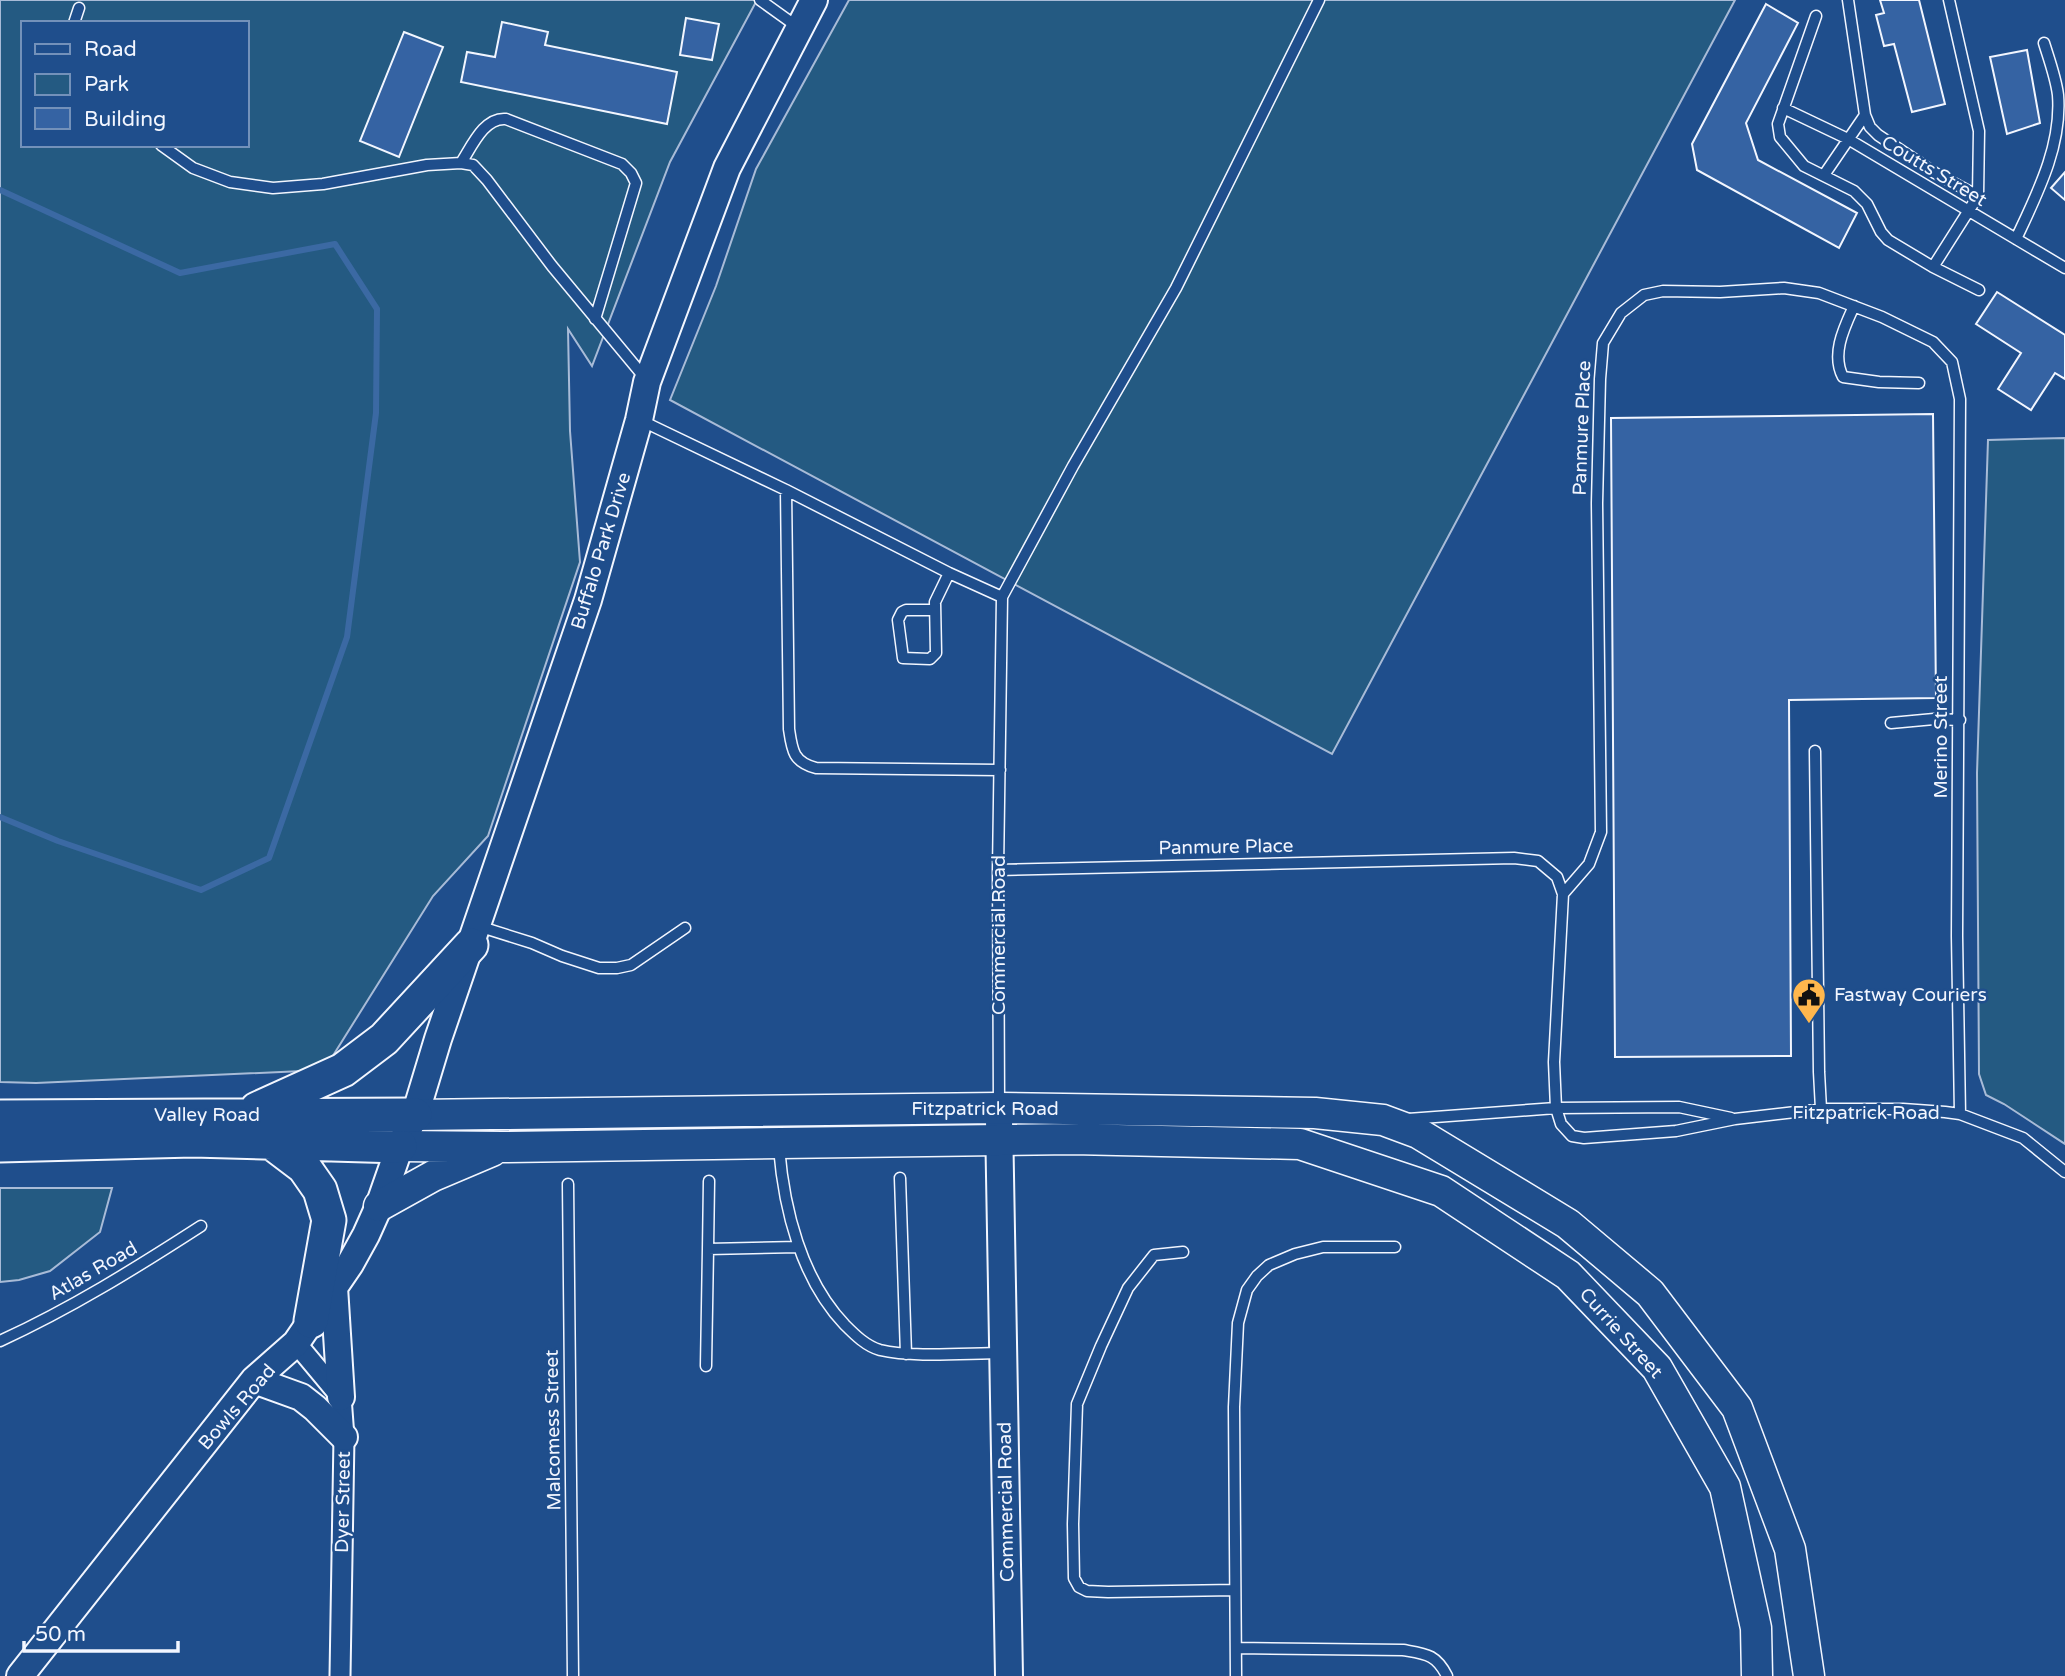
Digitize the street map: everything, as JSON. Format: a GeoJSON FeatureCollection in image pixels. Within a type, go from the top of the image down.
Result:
{"type":"FeatureCollection","features":[{"type":"Feature","properties":{"kind":"highway"},"geometry":{"type":"LineString","coordinates":[[242,1115],[343,1070],[384,1039],[475,935]]}},
{"type":"Feature","properties":{"kind":"highway","name":"Valley Road"},"geometry":{"type":"LineString","coordinates":[[0,1117],[415,1115]]}},
{"type":"Feature","properties":{"kind":"highway","name":"Valley Road"},"geometry":{"type":"LineString","coordinates":[[0,1145],[193,1140],[400,1146]]}},
{"type":"Feature","properties":{"kind":"highway"},"geometry":{"type":"LineString","coordinates":[[271,1142],[304,1167],[320,1190],[329,1220],[304,1332]]}},
{"type":"Feature","properties":{"kind":"main road","name":"Fitzpatrick Road"},"geometry":{"type":"LineString","coordinates":[[415,1115],[999,1108],[1315,1113],[1383,1121]]}},
{"type":"Feature","properties":{"kind":"main road"},"geometry":{"type":"LineString","coordinates":[[1383,1121],[1418,1133],[1568,1224],[1650,1293],[1737,1408],[1790,1549],[1809,1676]]}},
{"type":"Feature","properties":{"kind":"main road","name":"Fitzpatrick Road"},"geometry":{"type":"LineString","coordinates":[[400,1146],[1073,1139],[1300,1144]]}},
{"type":"Feature","properties":{"kind":"main road","name":"Currie Street"},"geometry":{"type":"LineString","coordinates":[[1300,1144],[1441,1191],[1568,1275],[1657,1368],[1725,1487],[1756,1629],[1757,1676]]}},
{"type":"Feature","properties":{"kind":"main road"},"geometry":{"type":"LineString","coordinates":[[379,1206],[433,1176],[502,1147]]}},
{"type":"Feature","properties":{"kind":"street","name":"Buffalo Park Drive"},"geometry":{"type":"LineString","coordinates":[[415,1115],[588,600],[639,420],[647,382],[727,168],[814,0]]}},
{"type":"Feature","properties":{"kind":"street","name":"Commercial Road"},"geometry":{"type":"LineString","coordinates":[[999,1108],[1009,1676]]}},
{"type":"Feature","properties":{"kind":"street","name":"Bowls Road"},"geometry":{"type":"LineString","coordinates":[[20,1676],[254,1380],[304,1332],[366,1236],[400,1146],[415,1115]]}},
{"type":"Feature","properties":{"kind":"street"},"geometry":{"type":"LineString","coordinates":[[334,1287],[341,1397]]}},
{"type":"Feature","properties":{"kind":"street"},"geometry":{"type":"LineString","coordinates":[[304,1332],[341,1397]]}},
{"type":"Feature","properties":{"kind":"street"},"geometry":{"type":"LineString","coordinates":[[254,1380],[301,1397],[344,1437]]}},
{"type":"Feature","properties":{"kind":"street","name":"Dyer Street"},"geometry":{"type":"LineString","coordinates":[[340,1676],[344,1437],[341,1397]]}},
{"type":"Feature","properties":{"kind":"lane"},"geometry":{"type":"LineString","coordinates":[[760,0],[800,28]]}},
{"type":"Feature","properties":{"kind":"lane"},"geometry":{"type":"LineString","coordinates":[[639,420],[1002,597],[1073,466],[1176,288],[1320,0]]}},
{"type":"Feature","properties":{"kind":"lane"},"geometry":{"type":"LineString","coordinates":[[1848,0],[1864,115],[1870,127],[1935,173],[1978,196]]}},
{"type":"Feature","properties":{"kind":"lane"},"geometry":{"type":"LineString","coordinates":[[1933,267],[1978,196],[1979,131],[1949,0]]}},
{"type":"Feature","properties":{"kind":"lane"},"geometry":{"type":"LineString","coordinates":[[75,21],[79,8]]}},
{"type":"Feature","properties":{"kind":"lane"},"geometry":{"type":"LineString","coordinates":[[1816,16],[1778,124],[1780,137],[1804,166],[1854,191],[1867,204],[1888,240],[1979,290]]}},
{"type":"Feature","properties":{"kind":"lane"},"geometry":{"type":"LineString","coordinates":[[2017,239],[2043,182],[2056,133],[2058,94],[2044,43]]}},
{"type":"Feature","properties":{"kind":"lane","name":"Coutts Street"},"geometry":{"type":"LineString","coordinates":[[1783,108],[1848,139],[2065,268]]}},
{"type":"Feature","properties":{"kind":"lane"},"geometry":{"type":"LineString","coordinates":[[1824,175],[1864,115]]}},
{"type":"Feature","properties":{"kind":"lane"},"geometry":{"type":"LineString","coordinates":[[461,163],[488,123],[498,118],[622,164],[631,173],[636,183],[595,319]]}},
{"type":"Feature","properties":{"kind":"lane"},"geometry":{"type":"LineString","coordinates":[[164,147],[193,168],[230,182],[273,188],[323,184],[427,165],[473,165],[552,267],[647,382]]}},
{"type":"Feature","properties":{"kind":"lane","name":"Panmure Place"},"geometry":{"type":"LineString","coordinates":[[998,870],[1514,858],[1538,861],[1556,877],[1563,894],[1589,864],[1601,832],[1597,503],[1603,343],[1621,313],[1644,295],[1662,291],[1720,292],[1784,288],[1819,293],[1882,317],[1933,342],[1952,362]]}},
{"type":"Feature","properties":{"kind":"lane"},"geometry":{"type":"LineString","coordinates":[[1854,306],[1843,330],[1838,352],[1839,369],[1843,377],[1851,380],[1919,383]]}},
{"type":"Feature","properties":{"kind":"lane","name":"Merino Street"},"geometry":{"type":"LineString","coordinates":[[1952,362],[1960,399],[1957,936],[1960,1114]]}},
{"type":"Feature","properties":{"kind":"lane"},"geometry":{"type":"LineString","coordinates":[[786,490],[789,729],[792,750],[799,760],[806,766],[816,768],[1000,770]]}},
{"type":"Feature","properties":{"kind":"lane"},"geometry":{"type":"LineString","coordinates":[[935,610],[906,610],[899,616],[903,658],[934,657],[936,598],[949,573]]}},
{"type":"Feature","properties":{"kind":"lane","name":"Commercial Road"},"geometry":{"type":"LineString","coordinates":[[999,1108],[998,870],[1002,597]]}},
{"type":"Feature","properties":{"kind":"lane"},"geometry":{"type":"LineString","coordinates":[[1891,723],[1934,719],[1960,720]]}},
{"type":"Feature","properties":{"kind":"lane"},"geometry":{"type":"LineString","coordinates":[[1815,751],[1821,1110]]}},
{"type":"Feature","properties":{"kind":"lane"},"geometry":{"type":"LineString","coordinates":[[1556,1108],[1554,1062],[1563,894]]}},
{"type":"Feature","properties":{"kind":"lane"},"geometry":{"type":"LineString","coordinates":[[475,935],[532,943],[599,968],[617,968],[631,965],[685,929]]}},
{"type":"Feature","properties":{"kind":"lane","name":"Fitzpatrick Road"},"geometry":{"type":"LineString","coordinates":[[1556,1108],[1561,1125],[1572,1136],[1584,1138],[1676,1131],[1735,1119],[1821,1110],[1903,1109],[1960,1114],[2023,1138],[2065,1172]]}},
{"type":"Feature","properties":{"kind":"lane","name":"Fitzpatrick Road"},"geometry":{"type":"LineString","coordinates":[[1383,1121],[1556,1108],[1679,1108],[1735,1119]]}},
{"type":"Feature","properties":{"kind":"lane"},"geometry":{"type":"LineString","coordinates":[[779,1143],[781,1180],[798,1247],[834,1313],[858,1339],[877,1349],[906,1353],[1003,1353]]}},
{"type":"Feature","properties":{"kind":"lane"},"geometry":{"type":"LineString","coordinates":[[900,1178],[906,1353]]}},
{"type":"Feature","properties":{"kind":"lane"},"geometry":{"type":"LineString","coordinates":[[706,1366],[709,1181]]}},
{"type":"Feature","properties":{"kind":"lane","name":"Malcomess Street"},"geometry":{"type":"LineString","coordinates":[[568,1184],[573,1676]]}},
{"type":"Feature","properties":{"kind":"lane","name":"Atlas Road"},"geometry":{"type":"LineString","coordinates":[[0,1341],[77,1302],[201,1226]]}},
{"type":"Feature","properties":{"kind":"lane"},"geometry":{"type":"LineString","coordinates":[[708,1249],[798,1247]]}},
{"type":"Feature","properties":{"kind":"lane"},"geometry":{"type":"LineString","coordinates":[[1236,1676],[1234,1407],[1238,1323],[1247,1290],[1269,1265],[1295,1254],[1323,1247],[1395,1247]]}},
{"type":"Feature","properties":{"kind":"lane"},"geometry":{"type":"LineString","coordinates":[[1183,1252],[1154,1255],[1128,1288],[1077,1404],[1074,1578],[1079,1587],[1087,1591],[1235,1590]]}},
{"type":"Feature","properties":{"kind":"lane"},"geometry":{"type":"LineString","coordinates":[[1236,1648],[1403,1650],[1428,1654],[1441,1663],[1447,1676]]}},
{"type":"Feature","properties":{"kind":"green space"},"geometry":{"type":"Polygon","coordinates":[[[0,0],[757,0],[670,162],[592,366],[568,329],[570,431],[580,562],[488,836],[433,896],[324,1070],[36,1083],[0,1082],[0,0]]]}},
{"type":"Feature","properties":{"kind":"green space"},"geometry":{"type":"Polygon","coordinates":[[[849,0],[1735,0],[1332,754],[670,400],[716,286],[756,169],[849,0]]]}},
{"type":"Feature","properties":{"kind":"green space"},"geometry":{"type":"Polygon","coordinates":[[[2065,438],[2065,1144],[1986,1095],[1979,1074],[1977,773],[1988,440],[2065,438]]]}},
{"type":"Feature","properties":{"kind":"green space"},"geometry":{"type":"Polygon","coordinates":[[[0,1188],[112,1188],[100,1232],[50,1271],[19,1280],[0,1282],[0,1188]]]}},
{"type":"Feature","properties":{"kind":"building"},"geometry":{"type":"Polygon","coordinates":[[[1880,0],[1919,0],[1945,104],[1912,112],[1894,44],[1884,46],[1876,15],[1884,13],[1880,0]]]}},
{"type":"Feature","properties":{"kind":"building"},"geometry":{"type":"Polygon","coordinates":[[[1766,4],[1798,23],[1746,123],[1758,160],[1857,213],[1839,248],[1697,170],[1692,144],[1766,4]]]}},
{"type":"Feature","properties":{"kind":"building"},"geometry":{"type":"Polygon","coordinates":[[[686,18],[719,24],[712,60],[680,55],[686,18]]]}},
{"type":"Feature","properties":{"kind":"building"},"geometry":{"type":"Polygon","coordinates":[[[502,22],[548,32],[545,45],[677,72],[667,124],[461,82],[467,52],[495,57],[502,22]]]}},
{"type":"Feature","properties":{"kind":"building"},"geometry":{"type":"Polygon","coordinates":[[[404,32],[443,47],[399,157],[360,141],[404,32]]]}},
{"type":"Feature","properties":{"kind":"building"},"geometry":{"type":"Polygon","coordinates":[[[2027,50],[2040,123],[2007,134],[1990,57],[2027,50]]]}},
{"type":"Feature","properties":{"kind":"building"},"geometry":{"type":"Polygon","coordinates":[[[2065,172],[2065,200],[2051,188],[2065,172]]]}},
{"type":"Feature","properties":{"kind":"building"},"geometry":{"type":"Polygon","coordinates":[[[1997,292],[2065,335],[2065,379],[2055,373],[2031,410],[1998,389],[2021,353],[1976,324],[1997,292]]]}},
{"type":"Feature","properties":{"kind":"building"},"geometry":{"type":"Polygon","coordinates":[[[1933,414],[1936,698],[1789,700],[1791,1056],[1615,1057],[1611,418],[1933,414]]]}},
{"type":"Feature","properties":{"kind":"waterway"},"geometry":{"type":"LineString","coordinates":[[0,190],[180,273],[335,244],[377,309],[376,413],[347,637],[269,858],[201,890],[58,841],[0,817]]}},
{"type":"Feature","properties":{"kind":"place","name":"Fastway Couriers"},"geometry":{"type":"Point","coordinates":[1809,1025]}}]}
